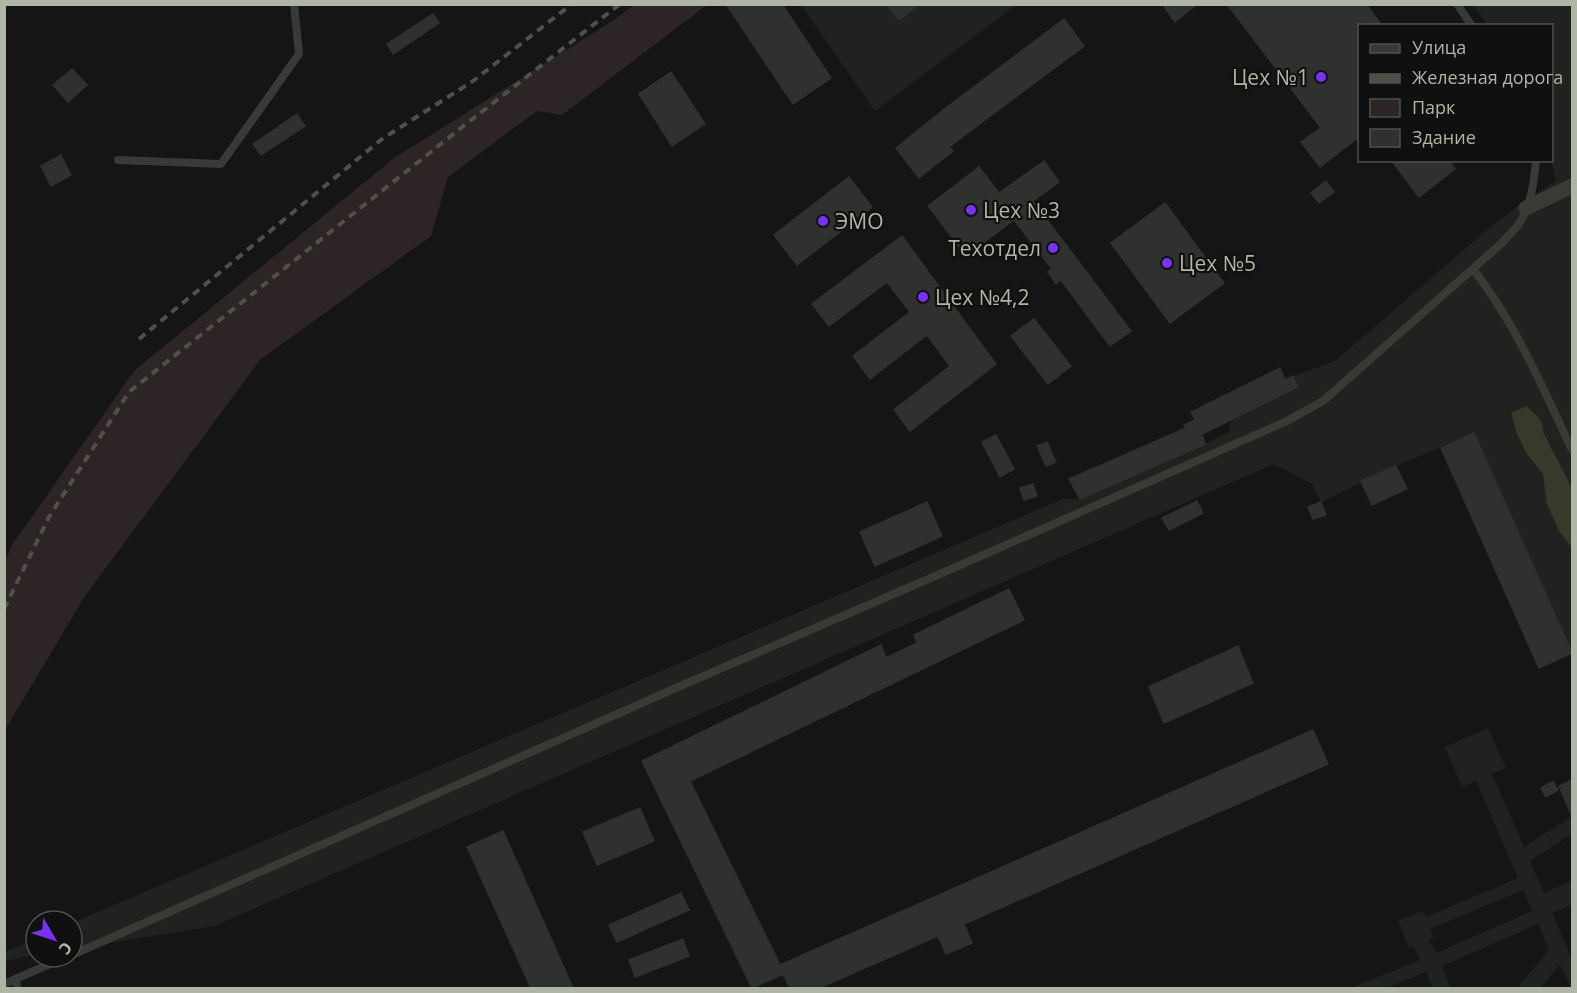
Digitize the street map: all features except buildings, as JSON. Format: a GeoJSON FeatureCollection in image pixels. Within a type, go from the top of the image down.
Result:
{"type":"FeatureCollection","features":[{"type":"Feature","properties":{"kind":"street"},"geometry":{"type":"LineString","coordinates":[[1526,208],[1572,186]]}},
{"type":"Feature","properties":{"kind":"lane"},"geometry":{"type":"LineString","coordinates":[[118,160],[221,164],[299,54],[294,4]]}},
{"type":"Feature","properties":{"kind":"lane"},"geometry":{"type":"LineString","coordinates":[[1456,4],[1471,24]]}},
{"type":"Feature","properties":{"kind":"lane"},"geometry":{"type":"LineString","coordinates":[[84,949],[1285,422],[1323,401],[1502,243],[1519,224],[1526,208],[1533,190],[1536,162]]}},
{"type":"Feature","properties":{"kind":"lane"},"geometry":{"type":"LineString","coordinates":[[1473,269],[1489,289],[1509,322],[1572,450]]}},
{"type":"Feature","properties":{"kind":"lane"},"geometry":{"type":"LineString","coordinates":[[4,984],[39,969]]}},
{"type":"Feature","properties":{"kind":"lane"},"geometry":{"type":"LineString","coordinates":[[16,979],[18,988]]}},
{"type":"Feature","properties":{"kind":"shaded area"},"geometry":{"type":"Polygon","coordinates":[[[801,5],[1016,5],[875,111],[801,5]]]}},
{"type":"Feature","properties":{"kind":"shaded area"},"geometry":{"type":"Polygon","coordinates":[[[1473,5],[1572,5],[1572,657],[1474,433],[1396,466],[1321,502],[1312,484],[1274,464],[214,926],[84,947],[84,918],[1063,499],[1080,499],[1229,432],[1231,420],[1298,388],[1293,376],[1335,361],[1489,228],[1520,204],[1556,181],[1551,162],[1553,24],[1487,24],[1473,5]]]}},
{"type":"Feature","properties":{"kind":"shaded area"},"geometry":{"type":"Polygon","coordinates":[[[1526,406],[1540,420],[1543,432],[1572,488],[1572,548],[1559,531],[1547,504],[1543,474],[1526,453],[1516,431],[1511,413],[1526,406]]]}},
{"type":"Feature","properties":{"kind":"shaded area"},"geometry":{"type":"Polygon","coordinates":[[[1488,728],[1506,768],[1492,774],[1524,847],[1572,816],[1572,834],[1530,861],[1544,893],[1572,881],[1572,905],[1552,913],[1572,959],[1572,988],[1560,965],[1540,988],[1517,988],[1549,950],[1538,924],[1442,966],[1451,988],[1433,988],[1426,972],[1386,988],[1351,988],[1420,960],[1413,946],[1409,948],[1398,921],[1422,911],[1426,917],[1518,878],[1476,781],[1462,787],[1445,747],[1488,728]],[[1523,890],[1430,929],[1434,937],[1429,940],[1436,953],[1532,911],[1523,890]]]}},
{"type":"Feature","properties":{"kind":"shaded area"},"geometry":{"type":"Polygon","coordinates":[[[24,943],[24,957],[5,961],[5,952],[24,943]]]}},
{"type":"Feature","properties":{"kind":"green space"},"geometry":{"type":"Polygon","coordinates":[[[635,4],[707,5],[562,115],[537,111],[448,177],[431,236],[260,360],[85,596],[5,730],[4,565],[12,545],[134,371],[394,158],[611,22],[635,4]]]}},
{"type":"Feature","properties":{"kind":"railway"},"geometry":{"type":"LineString","coordinates":[[139,339],[382,139],[473,81],[572,4]]}},
{"type":"Feature","properties":{"kind":"railway"},"geometry":{"type":"LineString","coordinates":[[4,609],[49,517],[129,392],[620,4]]}},
{"type":"Feature","properties":{"kind":"place","name":"Цех №1"},"geometry":{"type":"Point","coordinates":[1321,77]}},
{"type":"Feature","properties":{"kind":"place","name":"Цех №3"},"geometry":{"type":"Point","coordinates":[971,210]}},
{"type":"Feature","properties":{"kind":"place","name":"ЭМО"},"geometry":{"type":"Point","coordinates":[823,221]}},
{"type":"Feature","properties":{"kind":"place","name":"Техотдел"},"geometry":{"type":"Point","coordinates":[1053,248]}},
{"type":"Feature","properties":{"kind":"place","name":"Цех №5"},"geometry":{"type":"Point","coordinates":[1167,263]}},
{"type":"Feature","properties":{"kind":"place","name":"Цех №4,2"},"geometry":{"type":"Point","coordinates":[923,297]}}]}
